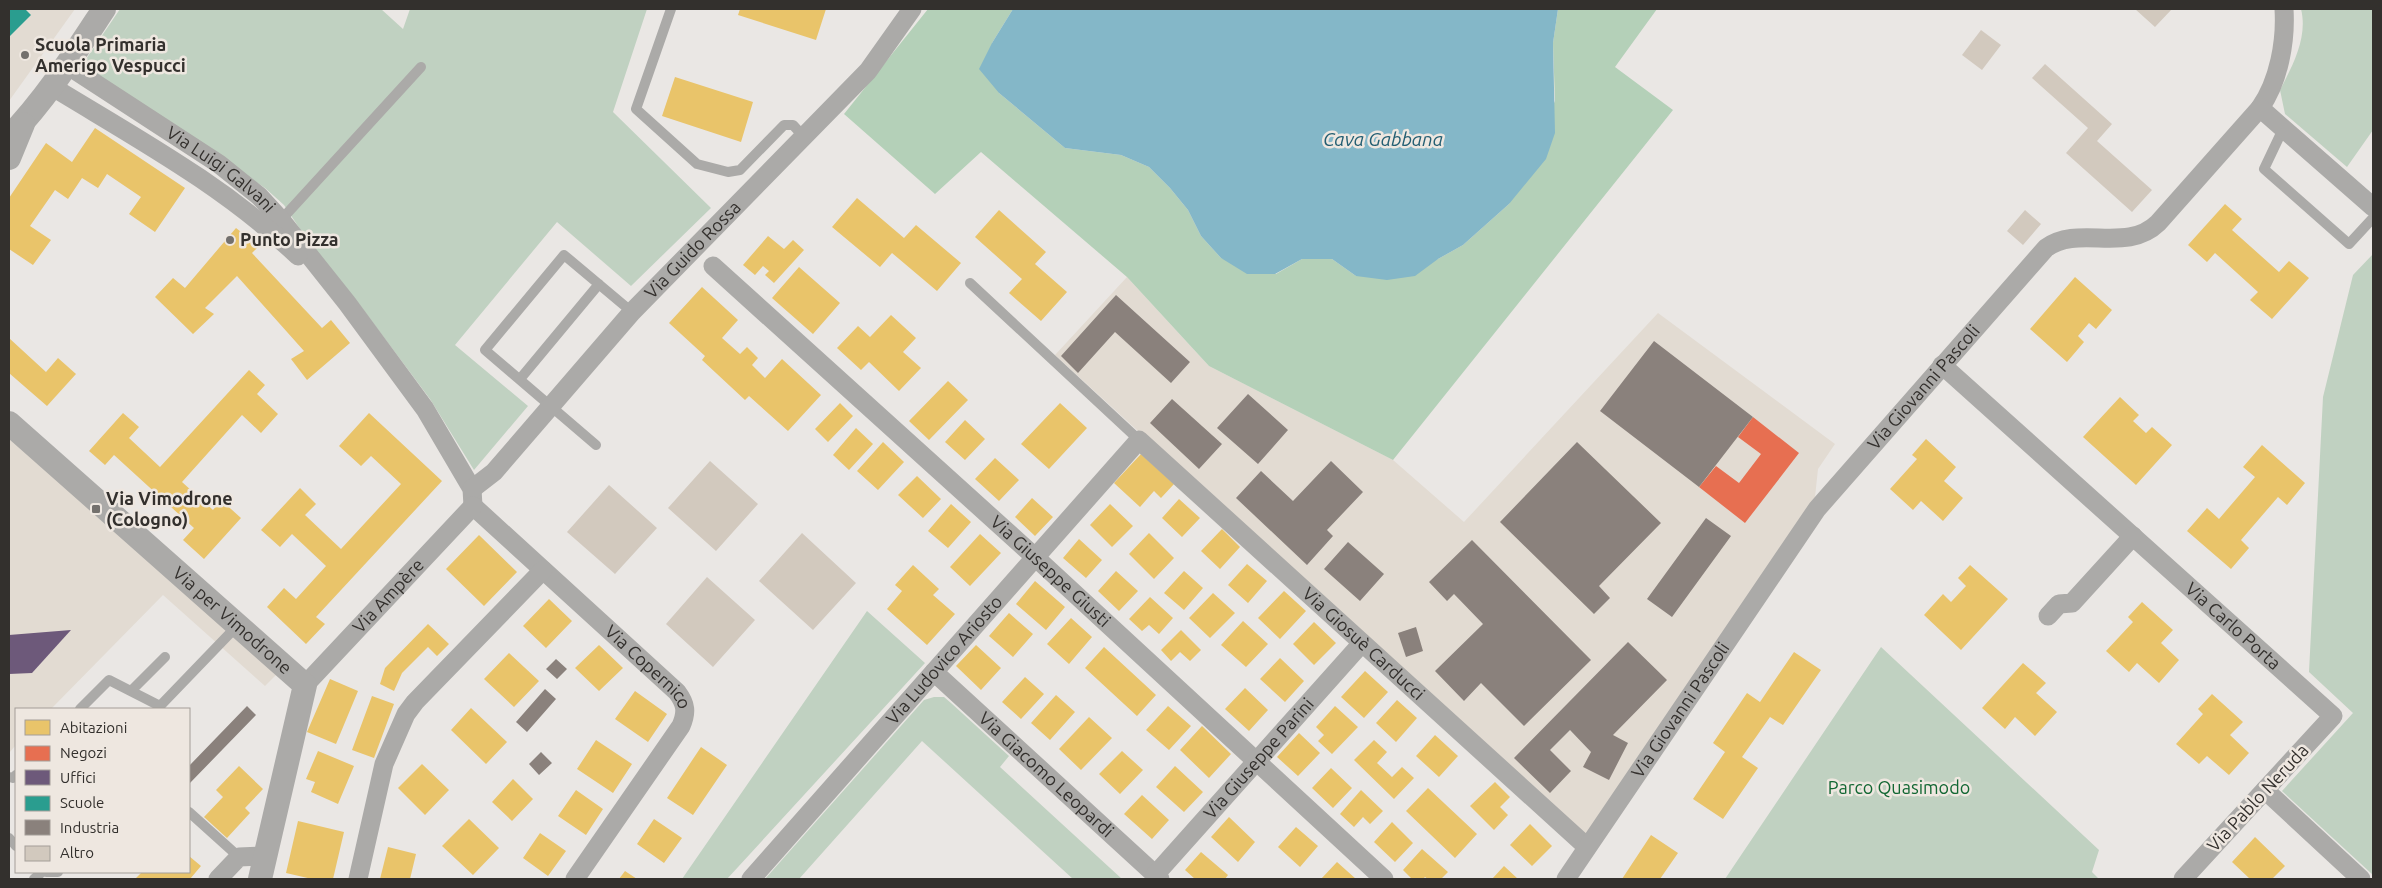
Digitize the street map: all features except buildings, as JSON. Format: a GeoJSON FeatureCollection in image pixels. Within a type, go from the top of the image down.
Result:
{"type":"FeatureCollection","features":[{"type":"Feature","properties":{"kind":"street"},"geometry":{"type":"LineString","coordinates":[[9,158],[17,129],[67,65],[104,9]]}},
{"type":"Feature","properties":{"kind":"street","name":"Via Guido Rossa"},"geometry":{"type":"LineString","coordinates":[[473,497],[632,312],[868,71],[912,9]]}},
{"type":"Feature","properties":{"kind":"street","name":"Via Giovanni Pascoli"},"geometry":{"type":"LineString","coordinates":[[1566,879],[1817,509],[2031,264],[2051,245],[2070,239],[2134,237],[2144,234],[2154,227],[2260,108],[2268,92],[2281,52],[2284,9]]}},
{"type":"Feature","properties":{"kind":"street","name":"Via Luigi Galvani"},"geometry":{"type":"LineString","coordinates":[[67,65],[219,164],[259,196],[281,220],[347,303],[425,409],[473,497]]}},
{"type":"Feature","properties":{"kind":"street","name":"Via Luigi Galvani"},"geometry":{"type":"LineString","coordinates":[[51,86],[168,157],[248,211],[347,303]]}},
{"type":"Feature","properties":{"kind":"street"},"geometry":{"type":"LineString","coordinates":[[2260,108],[2373,207]]}},
{"type":"Feature","properties":{"kind":"street","name":"Via Giuseppe Giusti"},"geometry":{"type":"LineString","coordinates":[[713,266],[1035,557],[1384,879]]}},
{"type":"Feature","properties":{"kind":"street","name":"Via Carlo Porta"},"geometry":{"type":"LineString","coordinates":[[1942,364],[2333,716]]}},
{"type":"Feature","properties":{"kind":"street","name":"Via per Vimodrone"},"geometry":{"type":"LineString","coordinates":[[9,424],[305,685],[260,879]]}},
{"type":"Feature","properties":{"kind":"street","name":"Via Ludovico Ariosto"},"geometry":{"type":"LineString","coordinates":[[751,879],[1139,440]]}},
{"type":"Feature","properties":{"kind":"street","name":"Via Giosuè Carducci"},"geometry":{"type":"LineString","coordinates":[[1139,440],[1587,848]]}},
{"type":"Feature","properties":{"kind":"street","name":"Via Copernico"},"geometry":{"type":"LineString","coordinates":[[473,497],[543,570],[677,692],[685,702],[686,715],[681,726],[575,879]]}},
{"type":"Feature","properties":{"kind":"street","name":"Via Ampère"},"geometry":{"type":"LineString","coordinates":[[305,685],[473,497]]}},
{"type":"Feature","properties":{"kind":"street"},"geometry":{"type":"LineString","coordinates":[[2048,616],[2059,604],[2072,603],[2133,536]]}},
{"type":"Feature","properties":{"kind":"street"},"geometry":{"type":"LineString","coordinates":[[358,879],[384,764],[406,714],[421,695],[543,570]]}},
{"type":"Feature","properties":{"kind":"street","name":"Via Giuseppe Parini"},"geometry":{"type":"LineString","coordinates":[[1157,877],[1257,760],[1362,643]]}},
{"type":"Feature","properties":{"kind":"street","name":"Via Giacomo Leopardi"},"geometry":{"type":"LineString","coordinates":[[934,672],[1157,877]]}},
{"type":"Feature","properties":{"kind":"street","name":"Via Pablo Neruda"},"geometry":{"type":"LineString","coordinates":[[2183,879],[2333,716]]}},
{"type":"Feature","properties":{"kind":"street"},"geometry":{"type":"LineString","coordinates":[[2264,790],[2361,879]]}},
{"type":"Feature","properties":{"kind":"street"},"geometry":{"type":"LineString","coordinates":[[218,879],[239,857],[264,856]]}},
{"type":"Feature","properties":{"kind":"lane"},"geometry":{"type":"LineString","coordinates":[[671,9],[636,108],[697,164],[728,172],[740,170],[784,125],[792,124],[804,136]]}},
{"type":"Feature","properties":{"kind":"lane"},"geometry":{"type":"LineString","coordinates":[[281,220],[421,66]]}},
{"type":"Feature","properties":{"kind":"lane"},"geometry":{"type":"LineString","coordinates":[[2283,128],[2264,169],[2349,244],[2373,218]]}},
{"type":"Feature","properties":{"kind":"lane"},"geometry":{"type":"LineString","coordinates":[[596,445],[485,350],[564,255],[632,312]]}},
{"type":"Feature","properties":{"kind":"lane"},"geometry":{"type":"LineString","coordinates":[[970,283],[1139,440]]}},
{"type":"Feature","properties":{"kind":"lane"},"geometry":{"type":"LineString","coordinates":[[520,380],[598,284]]}},
{"type":"Feature","properties":{"kind":"lane"},"geometry":{"type":"LineString","coordinates":[[84,708],[109,680],[160,708],[237,626]]}},
{"type":"Feature","properties":{"kind":"lane"},"geometry":{"type":"LineString","coordinates":[[131,691],[165,657]]}},
{"type":"Feature","properties":{"kind":"lane"},"geometry":{"type":"LineString","coordinates":[[190,813],[239,857]]}},
{"type":"Feature","properties":{"kind":"shaded area","name":"Scuola Primaria Amerigo Vespucci"},"geometry":{"type":"Polygon","coordinates":[[[9,9],[75,9],[9,101],[9,9]]]}},
{"type":"Feature","properties":{"kind":"shaded area"},"geometry":{"type":"Polygon","coordinates":[[[1127,277],[1209,366],[1393,460],[1464,522],[1658,313],[1835,444],[1818,469],[1814,506],[1587,842],[1055,355],[1127,277]]]}},
{"type":"Feature","properties":{"kind":"shaded area"},"geometry":{"type":"Polygon","coordinates":[[[9,423],[284,667],[265,686],[163,595],[52,708],[15,708],[15,746],[9,753],[9,423]]]}},
{"type":"Feature","properties":{"kind":"green space"},"geometry":{"type":"Polygon","coordinates":[[[120,9],[381,9],[403,29],[410,9],[647,9],[613,112],[711,208],[631,286],[557,222],[455,345],[528,406],[474,470],[430,399],[356,300],[306,238],[284,205],[265,188],[82,65],[120,9]]]}},
{"type":"Feature","properties":{"kind":"green space"},"geometry":{"type":"Polygon","coordinates":[[[928,9],[1013,9],[992,43],[999,93],[1065,148],[1121,155],[1149,167],[1188,210],[1201,236],[1221,258],[1276,274],[1302,259],[1332,259],[1356,276],[1438,259],[1463,245],[1509,204],[1555,101],[1553,43],[1558,9],[1657,9],[1615,67],[1673,110],[1393,460],[1209,366],[1127,277],[981,152],[935,194],[844,114],[928,9]]]}},
{"type":"Feature","properties":{"kind":"green space"},"geometry":{"type":"Polygon","coordinates":[[[2301,9],[2373,9],[2373,130],[2347,167],[2285,114],[2280,90],[2294,61],[2301,40],[2303,19],[2301,9]]]}},
{"type":"Feature","properties":{"kind":"green space"},"geometry":{"type":"Polygon","coordinates":[[[2373,254],[2373,875],[2282,791],[2353,713],[2309,672],[2323,397],[2353,275],[2373,254]]]}},
{"type":"Feature","properties":{"kind":"green space"},"geometry":{"type":"Polygon","coordinates":[[[867,611],[925,663],[727,879],[682,879],[867,611]]]}},
{"type":"Feature","properties":{"kind":"green space","name":"Parco Quasimodo"},"geometry":{"type":"Polygon","coordinates":[[[1881,647],[2099,850],[2092,872],[2099,879],[1725,879],[1881,647]]]}},
{"type":"Feature","properties":{"kind":"green space"},"geometry":{"type":"Polygon","coordinates":[[[944,697],[1009,756],[1000,767],[1122,879],[1073,879],[922,741],[799,879],[765,879],[924,700],[944,697]]]}},
{"type":"Feature","properties":{"kind":"water","name":"Cava Gabbana"},"geometry":{"type":"Polygon","coordinates":[[[1013,9],[1558,9],[1553,43],[1555,133],[1546,159],[1509,204],[1463,245],[1438,259],[1415,276],[1387,280],[1356,276],[1332,259],[1302,259],[1275,274],[1247,274],[1221,258],[1201,236],[1188,210],[1149,167],[1121,155],[1065,148],[999,93],[979,69],[992,43],[1013,9]]]}},
{"type":"Feature","properties":{"kind":"place","name":"Scuola Primaria Amerigo Vespucci"},"geometry":{"type":"Point","coordinates":[25,55]}},
{"type":"Feature","properties":{"kind":"place","name":"Punto Pizza"},"geometry":{"type":"Point","coordinates":[230,240]}},
{"type":"Feature","properties":{"kind":"place","name":"Via Vimodrone (Cologno)"},"geometry":{"type":"Point","coordinates":[96,509]}}]}
